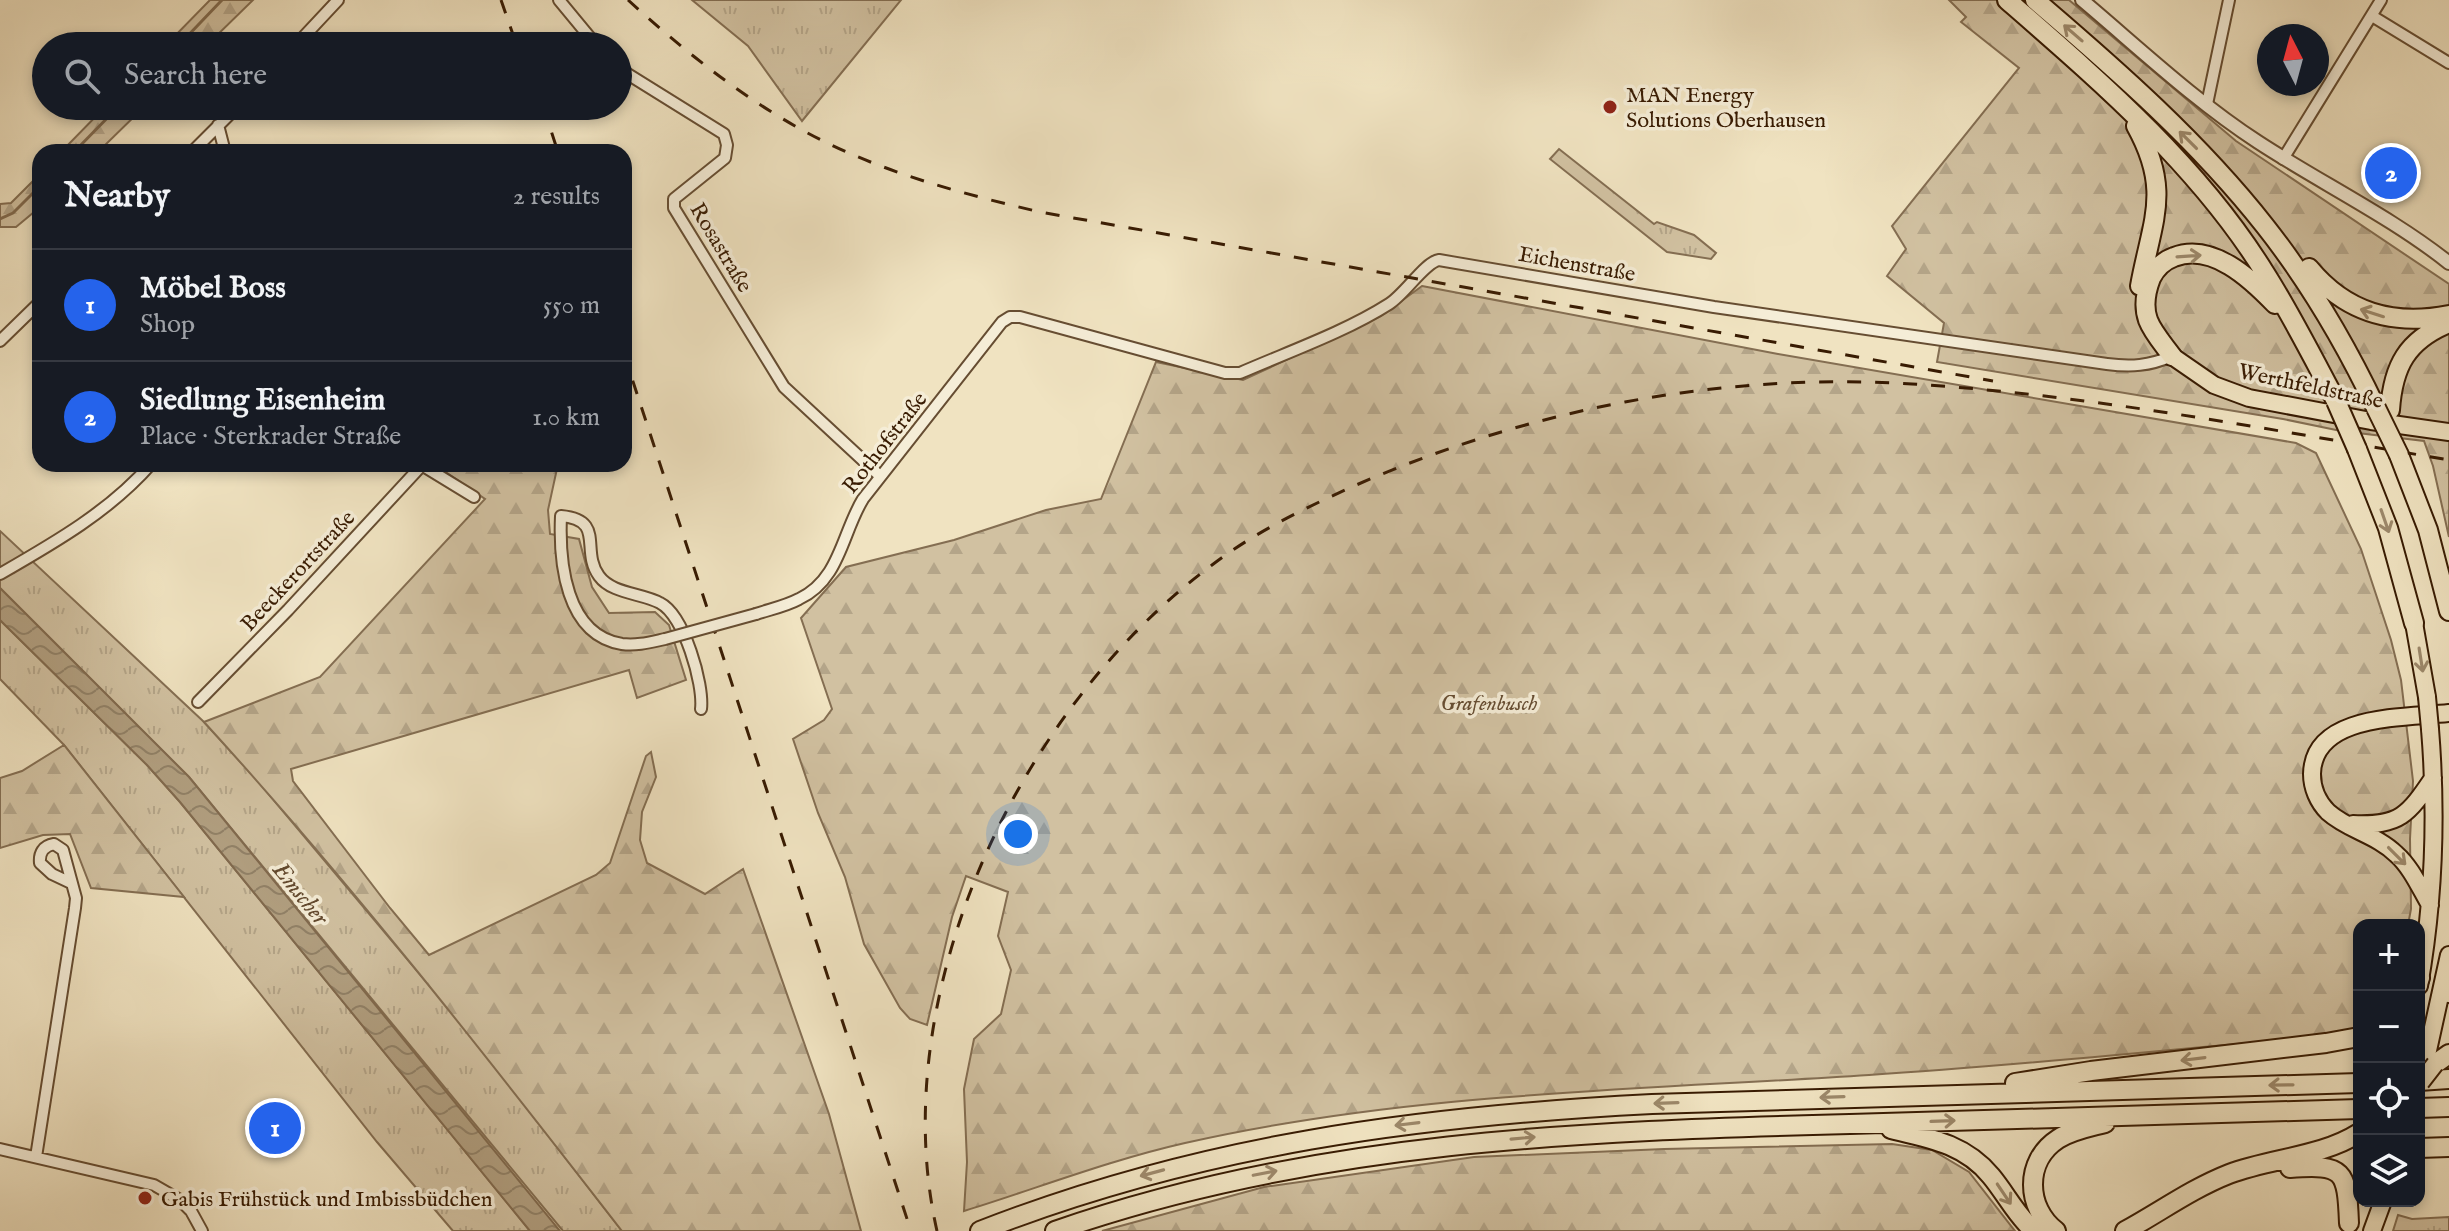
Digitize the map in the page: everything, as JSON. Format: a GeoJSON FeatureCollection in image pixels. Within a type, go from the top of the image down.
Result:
{"type":"FeatureCollection","features":[{"type":"Feature","properties":{"kind":"highway"},"geometry":{"type":"LineString","coordinates":[[2007,0],[2132,112],[2218,209],[2264,271],[2336,401],[2357,449],[2388,528],[2414,623]]}},
{"type":"Feature","properties":{"kind":"highway"},"geometry":{"type":"LineString","coordinates":[[2035,0],[2153,105],[2241,197],[2318,300],[2383,409],[2428,530],[2449,611]]}},
{"type":"Feature","properties":{"kind":"highway"},"geometry":{"type":"LineString","coordinates":[[2132,112],[2152,161],[2159,200],[2139,290],[2140,313],[2150,336],[2172,356]]}},
{"type":"Feature","properties":{"kind":"highway"},"geometry":{"type":"LineString","coordinates":[[2241,197],[2263,211],[2323,285],[2353,307],[2398,319],[2449,315]]}},
{"type":"Feature","properties":{"kind":"highway"},"geometry":{"type":"LineString","coordinates":[[2172,356],[2149,323],[2145,302],[2157,268],[2181,255],[2207,256],[2238,271],[2257,285],[2294,323]]}},
{"type":"Feature","properties":{"kind":"highway"},"geometry":{"type":"LineString","coordinates":[[2383,409],[2403,358],[2428,333],[2449,323]]}},
{"type":"Feature","properties":{"kind":"highway"},"geometry":{"type":"LineString","coordinates":[[1966,1093],[2091,1071],[2353,1038]]}},
{"type":"Feature","properties":{"kind":"highway"},"geometry":{"type":"LineString","coordinates":[[2326,1043],[2353,1049]]}},
{"type":"Feature","properties":{"kind":"highway"},"geometry":{"type":"LineString","coordinates":[[2427,1069],[2449,1079]]}},
{"type":"Feature","properties":{"kind":"highway"},"geometry":{"type":"LineString","coordinates":[[980,1231],[1088,1192],[1218,1156],[1396,1125],[1566,1108],[2353,1083]]}},
{"type":"Feature","properties":{"kind":"highway"},"geometry":{"type":"LineString","coordinates":[[2425,1108],[2449,1107]]}},
{"type":"Feature","properties":{"kind":"highway"},"geometry":{"type":"LineString","coordinates":[[1055,1231],[1226,1181],[1413,1149],[1584,1134],[2353,1109]]}},
{"type":"Feature","properties":{"kind":"highway"},"geometry":{"type":"LineString","coordinates":[[2056,1231],[2040,1213],[2034,1197],[2034,1171],[2041,1156],[2060,1138],[2127,1116]]}},
{"type":"Feature","properties":{"kind":"highway"},"geometry":{"type":"LineString","coordinates":[[1865,1123],[1937,1139],[1962,1150],[1984,1167],[2034,1231]]}},
{"type":"Feature","properties":{"kind":"highway"},"geometry":{"type":"LineString","coordinates":[[2125,1231],[2212,1181],[2326,1147],[2354,1135]]}},
{"type":"Feature","properties":{"kind":"highway"},"geometry":{"type":"LineString","coordinates":[[2425,1148],[2449,1147]]}},
{"type":"Feature","properties":{"kind":"highway"},"geometry":{"type":"LineString","coordinates":[[2143,1231],[2176,1210],[2229,1187],[2353,1148]]}},
{"type":"Feature","properties":{"kind":"highway"},"geometry":{"type":"LineString","coordinates":[[2290,1168],[2324,1167],[2336,1171],[2345,1182],[2348,1227]]}},
{"type":"Feature","properties":{"kind":"main road","name":"Werthfeldstraße"},"geometry":{"type":"LineString","coordinates":[[2172,356],[2214,385],[2259,401],[2449,432]]}},
{"type":"Feature","properties":{"kind":"main road"},"geometry":{"type":"LineString","coordinates":[[2414,623],[2427,697],[2434,777],[2435,838],[2425,940]]}},
{"type":"Feature","properties":{"kind":"main road"},"geometry":{"type":"LineString","coordinates":[[2430,905],[2397,854],[2323,807],[2313,785],[2314,761],[2326,740],[2339,730],[2355,725],[2449,713]]}},
{"type":"Feature","properties":{"kind":"main road"},"geometry":{"type":"LineString","coordinates":[[2348,824],[2383,824],[2402,818],[2417,803],[2434,777]]}},
{"type":"Feature","properties":{"kind":"main road"},"geometry":{"type":"LineString","coordinates":[[2427,1069],[2446,989],[2449,955]]}},
{"type":"Feature","properties":{"kind":"main road"},"geometry":{"type":"LineString","coordinates":[[2348,1227],[2355,1207]]}},
{"type":"Feature","properties":{"kind":"main road"},"geometry":{"type":"LineString","coordinates":[[2372,1231],[2381,1207]]}},
{"type":"Feature","properties":{"kind":"street"},"geometry":{"type":"LineString","coordinates":[[308,32],[338,0]]}},
{"type":"Feature","properties":{"kind":"street"},"geometry":{"type":"LineString","coordinates":[[559,0],[585,32]]}},
{"type":"Feature","properties":{"kind":"street"},"geometry":{"type":"LineString","coordinates":[[2082,0],[2207,104],[2283,159],[2414,238],[2449,263]]}},
{"type":"Feature","properties":{"kind":"street"},"geometry":{"type":"LineString","coordinates":[[2207,104],[2229,0]]}},
{"type":"Feature","properties":{"kind":"street"},"geometry":{"type":"LineString","coordinates":[[2283,159],[2381,0]]}},
{"type":"Feature","properties":{"kind":"street"},"geometry":{"type":"LineString","coordinates":[[2372,16],[2449,63]]}},
{"type":"Feature","properties":{"kind":"street","name":"Rosastraße"},"geometry":{"type":"LineString","coordinates":[[632,77],[724,134],[727,145],[725,158],[674,199],[674,208],[784,387],[880,476]]}},
{"type":"Feature","properties":{"kind":"street"},"geometry":{"type":"LineString","coordinates":[[200,144],[223,120]]}},
{"type":"Feature","properties":{"kind":"street"},"geometry":{"type":"LineString","coordinates":[[218,125],[223,144]]}},
{"type":"Feature","properties":{"kind":"street","name":"Eichenstraße"},"geometry":{"type":"LineString","coordinates":[[1010,317],[1020,317],[1225,373],[1240,373],[1377,312],[1411,286],[1427,265],[1439,260],[1714,307],[2096,363],[2137,367],[2155,364],[2172,356]]}},
{"type":"Feature","properties":{"kind":"street"},"geometry":{"type":"LineString","coordinates":[[0,341],[32,310]]}},
{"type":"Feature","properties":{"kind":"street","name":"Rothofstraße"},"geometry":{"type":"LineString","coordinates":[[701,709],[702,694],[697,676],[675,615],[661,603],[614,587],[603,580],[594,568],[586,524],[579,518],[561,516],[564,574],[573,602],[587,624],[600,635],[620,643],[642,644],[665,639],[756,614],[800,599],[821,585],[834,567],[857,509],[880,476],[1002,322],[1010,317]]}},
{"type":"Feature","properties":{"kind":"street"},"geometry":{"type":"LineString","coordinates":[[0,574],[91,517],[142,472]]}},
{"type":"Feature","properties":{"kind":"street","name":"Beeckerortstraße"},"geometry":{"type":"LineString","coordinates":[[198,702],[288,610],[415,472]]}},
{"type":"Feature","properties":{"kind":"street"},"geometry":{"type":"LineString","coordinates":[[435,472],[474,497]]}},
{"type":"Feature","properties":{"kind":"street"},"geometry":{"type":"LineString","coordinates":[[36,1157],[74,919],[76,898],[71,883]]}},
{"type":"Feature","properties":{"kind":"street"},"geometry":{"type":"LineString","coordinates":[[0,1149],[154,1185],[169,1192],[187,1207],[202,1231]]}},
{"type":"Feature","properties":{"kind":"green space"},"geometry":{"type":"Polygon","coordinates":[[[210,0],[253,0],[220,32],[179,32],[210,0]]]}},
{"type":"Feature","properties":{"kind":"green space"},"geometry":{"type":"Polygon","coordinates":[[[692,0],[901,0],[802,121],[748,46],[692,0]]]}},
{"type":"Feature","properties":{"kind":"green space"},"geometry":{"type":"Polygon","coordinates":[[[1949,0],[2069,0],[2236,141],[2449,284],[2449,537],[2433,466],[2424,441],[2341,431],[1937,362],[1944,323],[1887,276],[1906,249],[1892,226],[2019,68],[1961,22],[1966,17],[1949,0]]]}},
{"type":"Feature","properties":{"kind":"green space"},"geometry":{"type":"Polygon","coordinates":[[[92,120],[131,120],[106,144],[69,144],[92,120]]]}},
{"type":"Feature","properties":{"kind":"green space"},"geometry":{"type":"Polygon","coordinates":[[[1559,149],[1654,224],[1657,222],[1694,235],[1716,253],[1711,259],[1667,252],[1550,159],[1559,149]]]}},
{"type":"Feature","properties":{"kind":"green space"},"geometry":{"type":"Polygon","coordinates":[[[32,182],[32,214],[16,227],[0,227],[0,204],[11,203],[32,182]]]}},
{"type":"Feature","properties":{"kind":"green space","name":"Grafenbusch"},"geometry":{"type":"Polygon","coordinates":[[[1422,286],[1778,354],[2296,443],[2316,453],[2361,549],[2391,640],[2401,680],[2413,781],[2409,919],[2353,919],[2353,1031],[1988,1066],[1526,1096],[1355,1113],[1270,1126],[1157,1150],[964,1211],[967,1162],[964,1089],[974,1039],[1001,1014],[1011,970],[998,936],[1008,892],[966,876],[952,917],[927,1025],[910,1019],[900,1008],[864,944],[845,877],[818,813],[793,739],[824,720],[832,709],[801,618],[846,567],[954,540],[1046,510],[1101,499],[1156,362],[1243,380],[1381,316],[1422,286]]]}},
{"type":"Feature","properties":{"kind":"green space"},"geometry":{"type":"Polygon","coordinates":[[[446,472],[556,472],[548,510],[550,534],[579,539],[592,587],[609,613],[655,612],[669,625],[686,680],[637,698],[629,670],[291,769],[293,781],[429,955],[596,875],[610,863],[646,756],[651,752],[656,777],[642,812],[640,840],[647,863],[705,894],[743,869],[829,1114],[861,1231],[622,1231],[366,908],[204,722],[320,677],[485,499],[446,472]]]}},
{"type":"Feature","properties":{"kind":"green space"},"geometry":{"type":"Polygon","coordinates":[[[0,531],[204,722],[256,779],[470,1034],[622,1231],[563,1231],[189,777],[0,588],[0,531]]]}},
{"type":"Feature","properties":{"kind":"green space"},"geometry":{"type":"Polygon","coordinates":[[[0,620],[147,765],[180,802],[530,1231],[453,1231],[377,1142],[64,745],[0,679],[0,620]]]}},
{"type":"Feature","properties":{"kind":"green space"},"geometry":{"type":"Polygon","coordinates":[[[64,745],[184,897],[91,888],[70,834],[43,835],[0,848],[0,778],[22,771],[64,745]]]}},
{"type":"Feature","properties":{"kind":"green space"},"geometry":{"type":"Polygon","coordinates":[[[1892,1144],[1932,1150],[1969,1172],[2015,1231],[1102,1231],[1264,1187],[1474,1157],[1892,1144]]]}},
{"type":"Feature","properties":{"kind":"green space"},"geometry":{"type":"Polygon","coordinates":[[[2398,1215],[2412,1219],[2449,1217],[2449,1231],[2393,1231],[2398,1215]]]}},
{"type":"Feature","properties":{"kind":"water"},"geometry":{"type":"Polygon","coordinates":[[[0,588],[189,777],[560,1231],[530,1231],[180,802],[147,765],[0,620],[0,588]]]}},
{"type":"Feature","properties":{"kind":"waterway"},"geometry":{"type":"LineString","coordinates":[[191,32],[222,0]]}},
{"type":"Feature","properties":{"kind":"waterway"},"geometry":{"type":"LineString","coordinates":[[82,144],[105,120]]}},
{"type":"Feature","properties":{"kind":"waterway"},"geometry":{"type":"LineString","coordinates":[[0,219],[13,213],[32,194]]}},
{"type":"Feature","properties":{"kind":"railway"},"geometry":{"type":"LineString","coordinates":[[501,0],[512,32]]}},
{"type":"Feature","properties":{"kind":"railway"},"geometry":{"type":"LineString","coordinates":[[628,0],[712,71],[780,117],[860,158],[949,189],[1040,212],[1993,381]]}},
{"type":"Feature","properties":{"kind":"railway"},"geometry":{"type":"LineString","coordinates":[[548,120],[555,144]]}},
{"type":"Feature","properties":{"kind":"railway"},"geometry":{"type":"LineString","coordinates":[[632,378],[911,1231]]}},
{"type":"Feature","properties":{"kind":"railway"},"geometry":{"type":"LineString","coordinates":[[937,1231],[928,1176],[925,1120],[928,1064],[950,952],[989,846],[1014,797],[1054,732],[1126,642],[1153,614],[1228,553],[1299,512],[1420,459],[1557,417],[1627,402],[1769,384],[1912,384],[2047,396],[2449,460]]}},
{"type":"Feature","properties":{"kind":"place","name":"MAN Energy Solutions Oberhausen"},"geometry":{"type":"Point","coordinates":[1610,107]}},
{"type":"Feature","properties":{"kind":"place","name":"Siedlung Eisenheim"},"geometry":{"type":"Point","coordinates":[2391,173]}},
{"type":"Feature","properties":{"kind":"place","name":"Möbel Boss"},"geometry":{"type":"Point","coordinates":[275,1128]}},
{"type":"Feature","properties":{"kind":"place","name":"Gabis Frühstück und Imbissbüdchen"},"geometry":{"type":"Point","coordinates":[145,1198]}},
{"type":"Feature","properties":{"kind":"water label","name":"Emscher"},"geometry":{"type":"Point","coordinates":[301,893]}}]}
